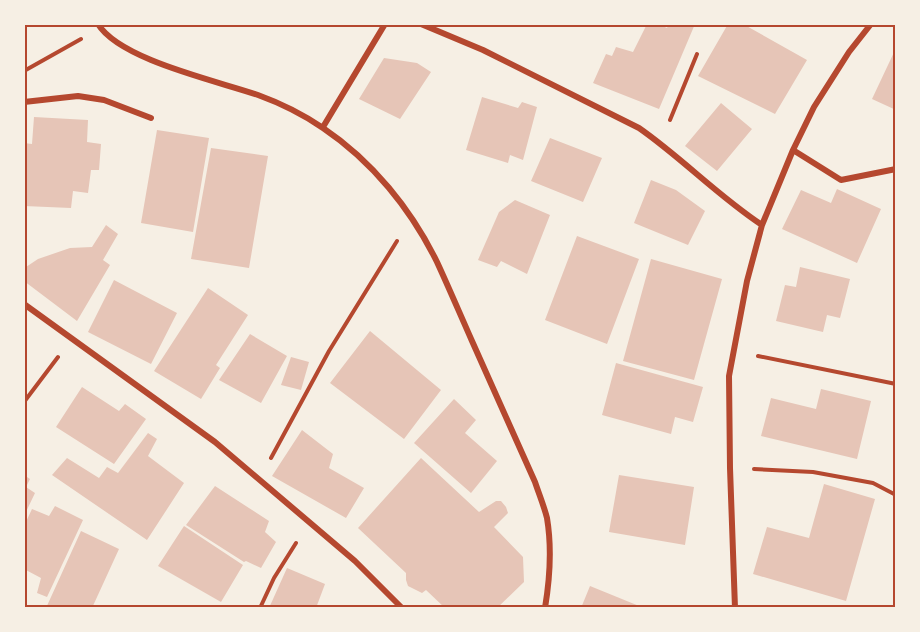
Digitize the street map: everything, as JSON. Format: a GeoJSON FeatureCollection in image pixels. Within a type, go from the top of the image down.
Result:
{"type":"FeatureCollection","features":[{"type":"Feature","properties":{"kind":"street"},"geometry":{"type":"LineString","coordinates":[[322,127],[385,24]]}},
{"type":"Feature","properties":{"kind":"street"},"geometry":{"type":"LineString","coordinates":[[421,24],[483,50],[639,128],[741,211],[762,225]]}},
{"type":"Feature","properties":{"kind":"street"},"geometry":{"type":"LineString","coordinates":[[735,608],[729,376],[747,281],[762,225],[793,150],[814,107],[849,52],[871,24]]}},
{"type":"Feature","properties":{"kind":"street"},"geometry":{"type":"LineString","coordinates":[[100,26],[119,44],[142,56],[260,96],[322,127],[374,170],[394,193],[436,260],[535,482],[546,517],[550,556],[545,608]]}},
{"type":"Feature","properties":{"kind":"street"},"geometry":{"type":"LineString","coordinates":[[24,102],[78,96],[104,100],[151,118]]}},
{"type":"Feature","properties":{"kind":"street"},"geometry":{"type":"LineString","coordinates":[[793,150],[842,180],[896,169]]}},
{"type":"Feature","properties":{"kind":"street"},"geometry":{"type":"LineString","coordinates":[[24,304],[215,442],[355,561],[402,608]]}},
{"type":"Feature","properties":{"kind":"path"},"geometry":{"type":"LineString","coordinates":[[24,72],[100,26]]}},
{"type":"Feature","properties":{"kind":"path"},"geometry":{"type":"LineString","coordinates":[[660,143],[698,54]]}},
{"type":"Feature","properties":{"kind":"path"},"geometry":{"type":"LineString","coordinates":[[260,480],[329,351],[411,218]]}},
{"type":"Feature","properties":{"kind":"path"},"geometry":{"type":"LineString","coordinates":[[24,402],[72,339]]}},
{"type":"Feature","properties":{"kind":"path"},"geometry":{"type":"LineString","coordinates":[[734,351],[896,384]]}},
{"type":"Feature","properties":{"kind":"path"},"geometry":{"type":"LineString","coordinates":[[730,468],[813,472],[873,483],[894,495]]}},
{"type":"Feature","properties":{"kind":"path"},"geometry":{"type":"LineString","coordinates":[[260,608],[274,579],[309,522]]}},
{"type":"Feature","properties":{"kind":"building"},"geometry":{"type":"Polygon","coordinates":[[[647,24],[658,24],[667,28],[669,24],[695,24],[659,109],[593,83],[606,54],[612,56],[616,47],[633,52],[647,24]]]}},
{"type":"Feature","properties":{"kind":"building"},"geometry":{"type":"Polygon","coordinates":[[[728,24],[743,24],[807,60],[775,114],[698,76],[728,24]]]}},
{"type":"Feature","properties":{"kind":"building"},"geometry":{"type":"Polygon","coordinates":[[[896,48],[896,110],[872,99],[896,48]]]}},
{"type":"Feature","properties":{"kind":"building"},"geometry":{"type":"Polygon","coordinates":[[[384,58],[417,63],[431,72],[400,119],[359,99],[384,58]]]}},
{"type":"Feature","properties":{"kind":"building"},"geometry":{"type":"Polygon","coordinates":[[[482,97],[518,108],[522,102],[537,107],[523,160],[510,155],[508,163],[466,150],[482,97]]]}},
{"type":"Feature","properties":{"kind":"building"},"geometry":{"type":"Polygon","coordinates":[[[721,103],[752,129],[717,171],[685,146],[721,103]]]}},
{"type":"Feature","properties":{"kind":"building"},"geometry":{"type":"Polygon","coordinates":[[[34,117],[88,120],[87,142],[101,144],[99,170],[91,170],[88,193],[73,191],[71,208],[24,206],[24,143],[32,144],[34,117]]]}},
{"type":"Feature","properties":{"kind":"building"},"geometry":{"type":"Polygon","coordinates":[[[157,130],[209,138],[193,232],[141,223],[157,130]]]}},
{"type":"Feature","properties":{"kind":"building"},"geometry":{"type":"Polygon","coordinates":[[[550,138],[602,158],[583,202],[531,181],[550,138]]]}},
{"type":"Feature","properties":{"kind":"building"},"geometry":{"type":"Polygon","coordinates":[[[211,148],[268,156],[249,268],[191,259],[211,148]]]}},
{"type":"Feature","properties":{"kind":"building"},"geometry":{"type":"Polygon","coordinates":[[[651,180],[676,190],[705,211],[688,245],[634,223],[651,180]]]}},
{"type":"Feature","properties":{"kind":"building"},"geometry":{"type":"Polygon","coordinates":[[[837,189],[881,209],[857,263],[782,229],[801,190],[831,203],[837,189]]]}},
{"type":"Feature","properties":{"kind":"building"},"geometry":{"type":"Polygon","coordinates":[[[515,200],[550,215],[527,274],[501,261],[497,267],[478,260],[499,212],[515,200]]]}},
{"type":"Feature","properties":{"kind":"building"},"geometry":{"type":"Polygon","coordinates":[[[106,225],[118,234],[103,260],[110,265],[77,321],[24,281],[24,272],[26,267],[38,259],[70,248],[92,247],[106,225]]]}},
{"type":"Feature","properties":{"kind":"building"},"geometry":{"type":"Polygon","coordinates":[[[577,236],[639,259],[607,344],[545,320],[577,236]]]}},
{"type":"Feature","properties":{"kind":"building"},"geometry":{"type":"Polygon","coordinates":[[[651,259],[722,279],[694,380],[623,361],[651,259]]]}},
{"type":"Feature","properties":{"kind":"building"},"geometry":{"type":"Polygon","coordinates":[[[800,267],[850,279],[840,318],[827,315],[823,332],[776,321],[785,285],[796,287],[800,267]]]}},
{"type":"Feature","properties":{"kind":"building"},"geometry":{"type":"Polygon","coordinates":[[[114,280],[177,313],[151,364],[88,332],[114,280]]]}},
{"type":"Feature","properties":{"kind":"building"},"geometry":{"type":"Polygon","coordinates":[[[208,288],[248,315],[216,365],[220,368],[201,399],[154,371],[208,288]]]}},
{"type":"Feature","properties":{"kind":"building"},"geometry":{"type":"Polygon","coordinates":[[[370,331],[441,390],[404,439],[330,383],[370,331]]]}},
{"type":"Feature","properties":{"kind":"building"},"geometry":{"type":"Polygon","coordinates":[[[250,334],[287,356],[261,403],[219,380],[250,334]]]}},
{"type":"Feature","properties":{"kind":"building"},"geometry":{"type":"Polygon","coordinates":[[[291,357],[309,362],[301,390],[281,385],[291,357]]]}},
{"type":"Feature","properties":{"kind":"building"},"geometry":{"type":"Polygon","coordinates":[[[616,363],[703,387],[693,422],[675,417],[671,434],[602,415],[616,363]]]}},
{"type":"Feature","properties":{"kind":"building"},"geometry":{"type":"Polygon","coordinates":[[[82,387],[119,411],[125,404],[146,419],[114,464],[56,427],[82,387]]]}},
{"type":"Feature","properties":{"kind":"building"},"geometry":{"type":"Polygon","coordinates":[[[821,389],[871,401],[857,459],[761,436],[771,398],[816,409],[821,389]]]}},
{"type":"Feature","properties":{"kind":"building"},"geometry":{"type":"Polygon","coordinates":[[[454,399],[476,420],[465,433],[497,461],[471,493],[414,443],[454,399]]]}},
{"type":"Feature","properties":{"kind":"building"},"geometry":{"type":"Polygon","coordinates":[[[302,430],[333,454],[329,468],[364,488],[346,518],[272,476],[302,430]]]}},
{"type":"Feature","properties":{"kind":"building"},"geometry":{"type":"Polygon","coordinates":[[[148,433],[157,439],[148,456],[184,483],[147,540],[52,475],[67,458],[99,478],[107,467],[118,473],[148,433]]]}},
{"type":"Feature","properties":{"kind":"building"},"geometry":{"type":"Polygon","coordinates":[[[421,458],[479,512],[496,501],[501,501],[506,507],[508,513],[494,527],[523,557],[524,582],[497,608],[445,608],[426,590],[422,593],[408,586],[406,573],[358,528],[421,458]]]}},
{"type":"Feature","properties":{"kind":"building"},"geometry":{"type":"Polygon","coordinates":[[[24,475],[30,479],[26,487],[35,493],[24,516],[24,475]]]}},
{"type":"Feature","properties":{"kind":"building"},"geometry":{"type":"Polygon","coordinates":[[[619,475],[694,487],[685,545],[609,532],[619,475]]]}},
{"type":"Feature","properties":{"kind":"building"},"geometry":{"type":"Polygon","coordinates":[[[824,484],[875,499],[846,601],[753,574],[767,527],[809,538],[824,484]]]}},
{"type":"Feature","properties":{"kind":"building"},"geometry":{"type":"Polygon","coordinates":[[[215,486],[269,521],[265,532],[276,542],[261,568],[244,562],[186,525],[215,486]]]}},
{"type":"Feature","properties":{"kind":"building"},"geometry":{"type":"Polygon","coordinates":[[[55,506],[83,520],[47,597],[37,593],[41,578],[24,569],[24,526],[32,509],[49,516],[55,506]]]}},
{"type":"Feature","properties":{"kind":"building"},"geometry":{"type":"Polygon","coordinates":[[[184,526],[243,565],[221,602],[158,566],[184,526]]]}},
{"type":"Feature","properties":{"kind":"building"},"geometry":{"type":"Polygon","coordinates":[[[81,531],[119,549],[92,608],[46,608],[81,531]]]}},
{"type":"Feature","properties":{"kind":"building"},"geometry":{"type":"Polygon","coordinates":[[[287,568],[325,584],[316,608],[269,608],[287,568]]]}},
{"type":"Feature","properties":{"kind":"building"},"geometry":{"type":"Polygon","coordinates":[[[590,586],[644,608],[581,608],[590,586]]]}}]}
